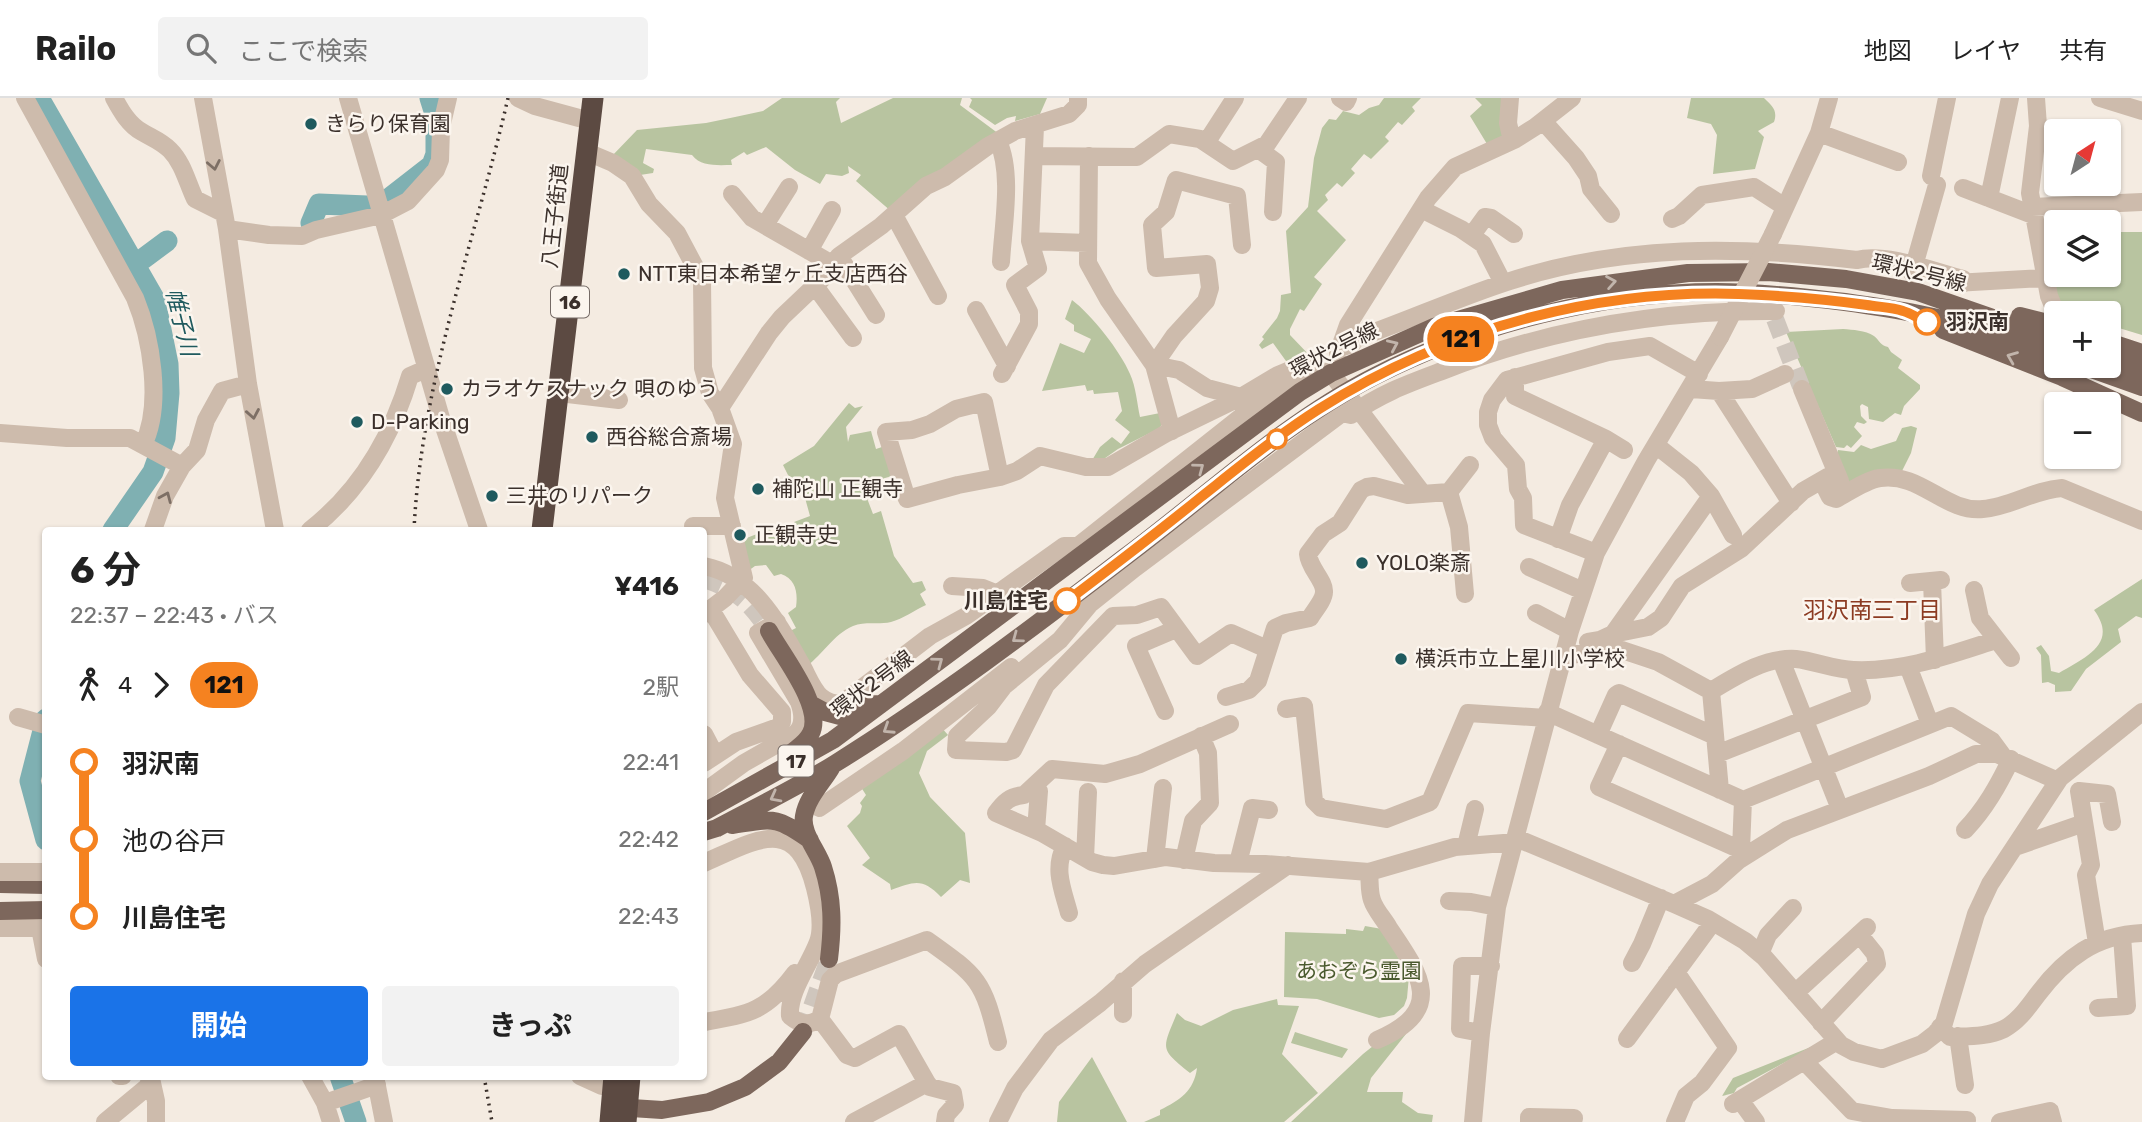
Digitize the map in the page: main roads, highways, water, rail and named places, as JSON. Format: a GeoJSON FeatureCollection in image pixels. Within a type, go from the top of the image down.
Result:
{"type":"FeatureCollection","features":[{"type":"Feature","properties":{"kind":"highway","name":"八王子街道"},"geometry":{"type":"LineString","coordinates":[[542,527],[593,98]]}},
{"type":"Feature","properties":{"kind":"highway","name":"八王子街道"},"geometry":{"type":"LineString","coordinates":[[545,507],[550,527]]}},
{"type":"Feature","properties":{"kind":"highway"},"geometry":{"type":"LineString","coordinates":[[619,1080],[619,1115]]}},
{"type":"Feature","properties":{"kind":"main road","name":"環状2号線"},"geometry":{"type":"LineString","coordinates":[[707,810],[833,740],[1300,392],[1331,373],[1434,327],[1562,290],[1688,272],[1768,272],[1846,279],[1918,292],[2044,321]]}},
{"type":"Feature","properties":{"kind":"main road","name":"環状2号線"},"geometry":{"type":"LineString","coordinates":[[710,830],[833,765],[976,669],[1132,561],[1238,468],[1316,411],[1375,376],[1473,335],[1574,307],[1716,292],[1776,308],[1814,298],[1903,310],[1991,332],[2044,352]]}},
{"type":"Feature","properties":{"kind":"main road"},"geometry":{"type":"LineString","coordinates":[[1903,310],[1940,329],[2062,377],[2142,413]]}},
{"type":"Feature","properties":{"kind":"main road"},"geometry":{"type":"LineString","coordinates":[[2121,346],[2142,353]]}},
{"type":"Feature","properties":{"kind":"main road"},"geometry":{"type":"LineString","coordinates":[[2121,363],[2142,371]]}},
{"type":"Feature","properties":{"kind":"main road"},"geometry":{"type":"LineString","coordinates":[[2117,378],[2142,387]]}},
{"type":"Feature","properties":{"kind":"main road"},"geometry":{"type":"LineString","coordinates":[[773,626],[813,730],[807,740],[790,753],[775,772]]}},
{"type":"Feature","properties":{"kind":"main road"},"geometry":{"type":"LineString","coordinates":[[807,710],[840,716],[861,705],[884,703]]}},
{"type":"Feature","properties":{"kind":"main road"},"geometry":{"type":"LineString","coordinates":[[829,959],[833,928],[832,897],[822,863],[803,819],[808,803],[833,765]]}},
{"type":"Feature","properties":{"kind":"main road"},"geometry":{"type":"LineString","coordinates":[[710,830],[776,820],[786,823],[810,840]]}},
{"type":"Feature","properties":{"kind":"main road"},"geometry":{"type":"LineString","coordinates":[[0,884],[42,878]]}},
{"type":"Feature","properties":{"kind":"main road"},"geometry":{"type":"LineString","coordinates":[[0,911],[42,910]]}},
{"type":"Feature","properties":{"kind":"main road"},"geometry":{"type":"LineString","coordinates":[[619,1115],[709,1102],[745,1087],[779,1062],[803,1032]]}},
{"type":"Feature","properties":{"kind":"waterway","name":"帷子川"},"geometry":{"type":"LineString","coordinates":[[39,98],[155,300],[168,364],[169,393],[165,438],[153,472],[115,527]]}},
{"type":"Feature","properties":{"kind":"waterway"},"geometry":{"type":"LineString","coordinates":[[387,200],[432,165],[436,154],[436,117],[430,98]]}},
{"type":"Feature","properties":{"kind":"waterway"},"geometry":{"type":"LineString","coordinates":[[311,223],[319,204],[367,206]]}},
{"type":"Feature","properties":{"kind":"waterway"},"geometry":{"type":"LineString","coordinates":[[136,264],[167,241]]}},
{"type":"Feature","properties":{"kind":"waterway","name":"帷子川"},"geometry":{"type":"LineString","coordinates":[[42,734],[30,781],[42,825]]}},
{"type":"Feature","properties":{"kind":"waterway","name":"帷子川"},"geometry":{"type":"LineString","coordinates":[[341,1080],[356,1122]]}},
{"type":"Feature","properties":{"kind":"tunnel"},"geometry":{"type":"LineString","coordinates":[[1775,319],[1802,389]]}},
{"type":"Feature","properties":{"kind":"tunnel"},"geometry":{"type":"LineString","coordinates":[[707,580],[742,598],[769,631]]}},
{"type":"Feature","properties":{"kind":"tunnel"},"geometry":{"type":"LineString","coordinates":[[803,1032],[829,959]]}},
{"type":"Feature","properties":{"kind":"railway"},"geometry":{"type":"LineString","coordinates":[[414,527],[427,420],[438,366],[508,98]]}},
{"type":"Feature","properties":{"kind":"railway"},"geometry":{"type":"LineString","coordinates":[[485,1080],[492,1122]]}},
{"type":"Feature","properties":{"kind":"place","name":"きらり保育園"},"geometry":{"type":"Point","coordinates":[311,124]}},
{"type":"Feature","properties":{"kind":"place","name":"NTT東日本希望ヶ丘支店西谷"},"geometry":{"type":"Point","coordinates":[624,274]}},
{"type":"Feature","properties":{"kind":"place","name":"羽沢南"},"geometry":{"type":"Point","coordinates":[1927,322]}},
{"type":"Feature","properties":{"kind":"place","name":"カラオケスナック 唄のゆう"},"geometry":{"type":"Point","coordinates":[447,389]}},
{"type":"Feature","properties":{"kind":"place","name":"D-Parking"},"geometry":{"type":"Point","coordinates":[357,422]}},
{"type":"Feature","properties":{"kind":"place","name":"西谷総合斎場"},"geometry":{"type":"Point","coordinates":[592,437]}},
{"type":"Feature","properties":{"kind":"place","name":"補陀山 正観寺"},"geometry":{"type":"Point","coordinates":[758,489]}},
{"type":"Feature","properties":{"kind":"place","name":"三井のリパーク"},"geometry":{"type":"Point","coordinates":[492,496]}},
{"type":"Feature","properties":{"kind":"place","name":"正観寺史"},"geometry":{"type":"Point","coordinates":[740,535]}},
{"type":"Feature","properties":{"kind":"place","name":"YOLO楽斎"},"geometry":{"type":"Point","coordinates":[1362,563]}},
{"type":"Feature","properties":{"kind":"place","name":"川島住宅"},"geometry":{"type":"Point","coordinates":[1067,601]}},
{"type":"Feature","properties":{"kind":"place","name":"横浜市立上星川小学校"},"geometry":{"type":"Point","coordinates":[1401,659]}},
{"type":"Feature","properties":{"kind":"district","name":"羽沢南三丁目"},"geometry":{"type":"Point","coordinates":[1872,610]}},
{"type":"Feature","properties":{"kind":"park label","name":"あおぞら霊園"},"geometry":{"type":"Point","coordinates":[1359,971]}}]}
